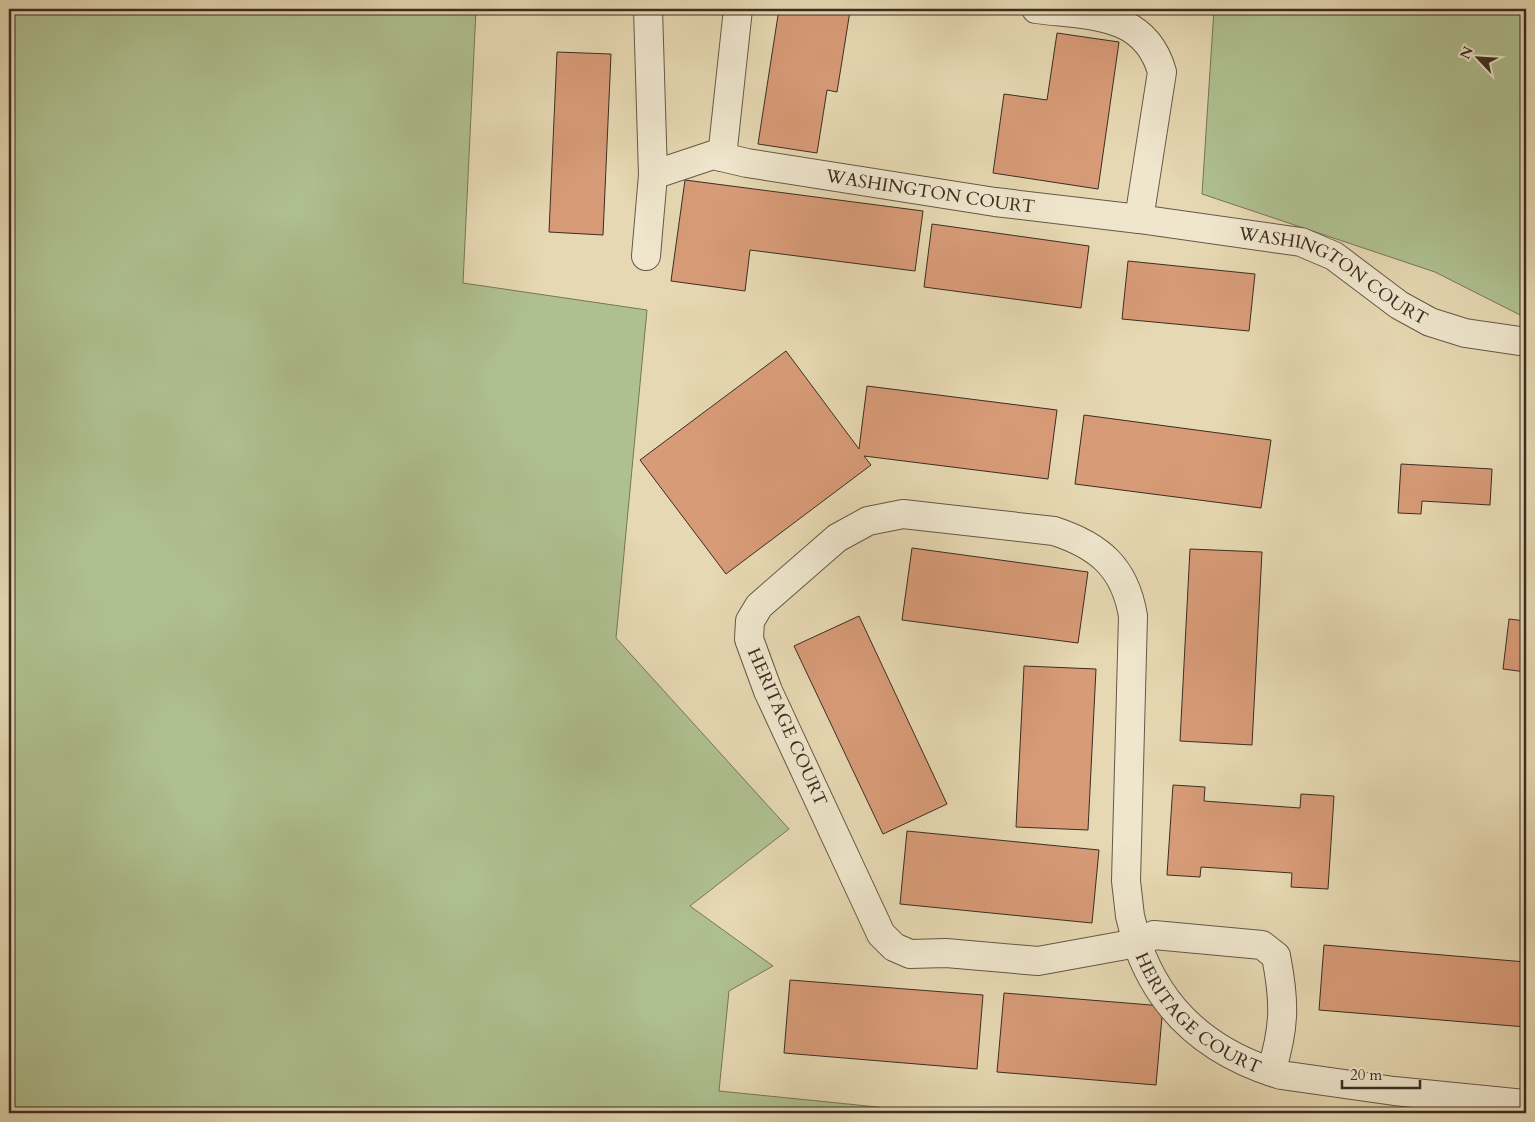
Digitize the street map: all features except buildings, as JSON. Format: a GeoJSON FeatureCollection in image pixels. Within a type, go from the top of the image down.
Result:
{"type":"FeatureCollection","features":[{"type":"Feature","properties":{"kind":"street"},"geometry":{"type":"LineString","coordinates":[[646,256],[654,174],[648,9]]}},
{"type":"Feature","properties":{"kind":"street"},"geometry":{"type":"LineString","coordinates":[[722,157],[738,9]]}},
{"type":"Feature","properties":{"kind":"street"},"geometry":{"type":"LineString","coordinates":[[1036,9],[1117,21],[1134,28],[1147,40],[1157,55],[1162,72],[1139,219]]}},
{"type":"Feature","properties":{"kind":"street","name":"WASHINGTON COURT"},"geometry":{"type":"LineString","coordinates":[[654,174],[712,154],[747,163],[996,202],[1139,219],[1301,242],[1318,248],[1349,266],[1399,305],[1430,322],[1465,333],[1526,342]]}},
{"type":"Feature","properties":{"kind":"street","name":"HERITAGE COURT"},"geometry":{"type":"LineString","coordinates":[[1271,1072],[1283,1026],[1283,991],[1276,956],[1262,945],[1154,935],[1137,943],[1038,961],[946,953],[910,954],[894,947],[881,934],[768,691],[749,639],[750,621],[759,606],[837,538],[868,521],[885,516],[903,514],[1054,531],[1071,537],[1102,554],[1124,582],[1133,616],[1126,881],[1130,916],[1137,943],[1145,968],[1163,999],[1187,1025],[1216,1047],[1247,1063],[1271,1072],[1394,1091],[1526,1104]]}},
{"type":"Feature","properties":{"kind":"green space"},"geometry":{"type":"Polygon","coordinates":[[[9,9],[476,9],[463,283],[647,310],[616,638],[789,829],[690,906],[773,966],[729,991],[719,1091],[937,1113],[9,1113],[9,9]]]}},
{"type":"Feature","properties":{"kind":"green space"},"geometry":{"type":"Polygon","coordinates":[[[1214,9],[1526,9],[1526,318],[1435,272],[1202,194],[1214,9]]]}}]}
